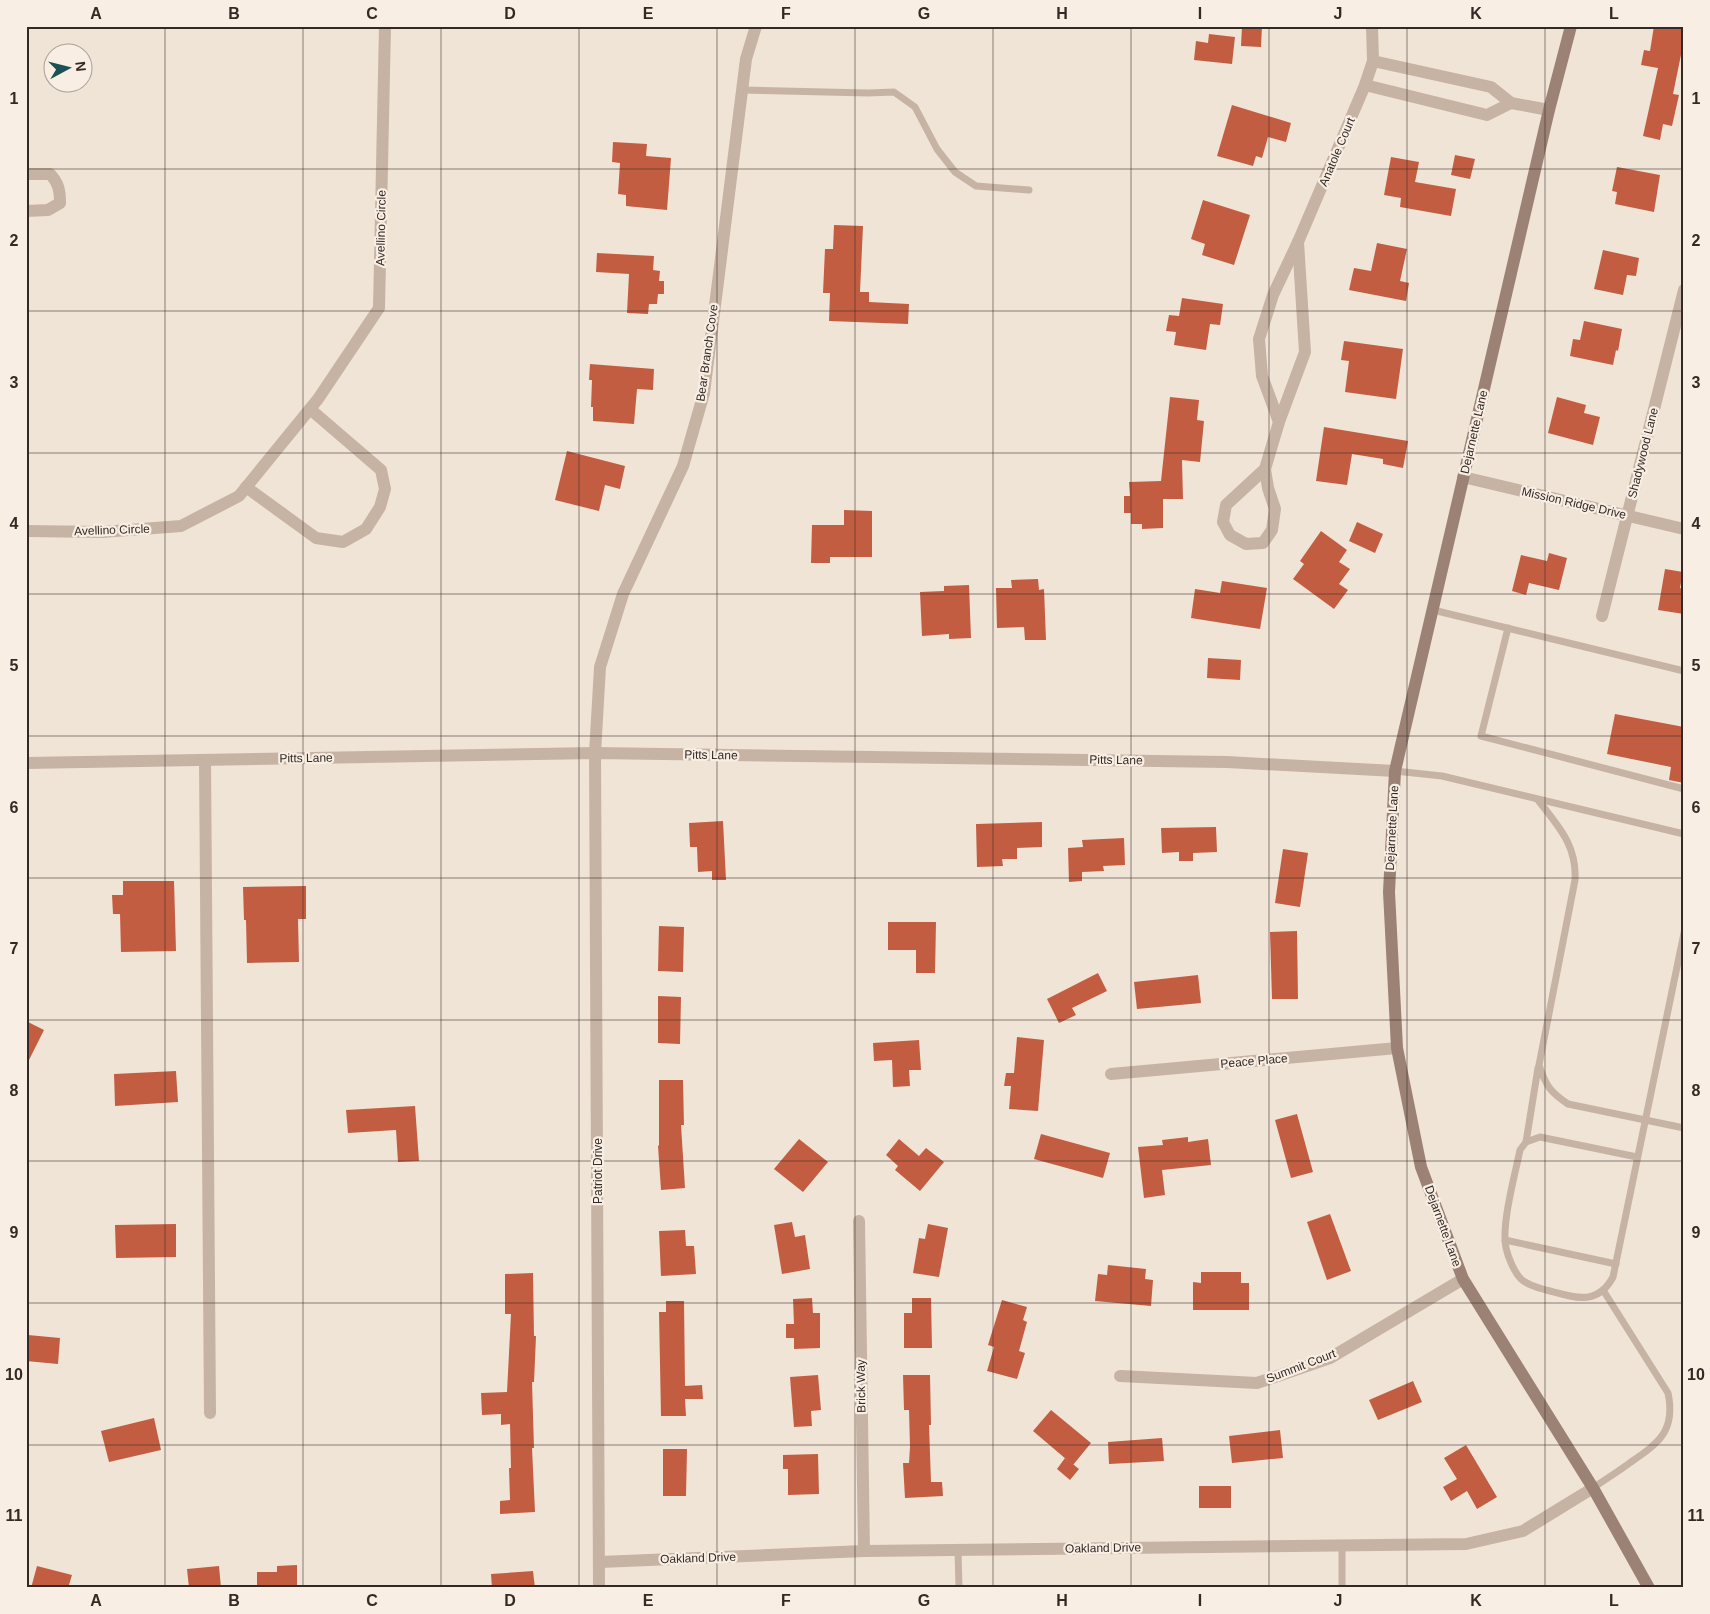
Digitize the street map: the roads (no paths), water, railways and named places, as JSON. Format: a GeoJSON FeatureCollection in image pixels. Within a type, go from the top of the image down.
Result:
{"type":"FeatureCollection","features":[{"type":"Feature","properties":{"kind":"main road","name":"Dejarnette Lane"},"geometry":{"type":"LineString","coordinates":[[1571,26],[1549,110],[1396,771],[1388,892],[1397,1048],[1421,1167],[1463,1279],[1593,1488],[1649,1588]]}},
{"type":"Feature","properties":{"kind":"street","name":"Avellino Circle"},"geometry":{"type":"LineString","coordinates":[[26,531],[102,532],[181,526],[239,496],[310,409],[379,308],[385,26]]}},
{"type":"Feature","properties":{"kind":"street","name":"Bear Branch Cove"},"geometry":{"type":"LineString","coordinates":[[595,754],[600,668],[603,658],[623,594],[683,466],[704,393],[746,59],[756,26]]}},
{"type":"Feature","properties":{"kind":"street","name":"Anatole Court"},"geometry":{"type":"LineString","coordinates":[[1279,422],[1262,376],[1259,340],[1273,295],[1298,242],[1365,86],[1373,61],[1372,26]]}},
{"type":"Feature","properties":{"kind":"street"},"geometry":{"type":"LineString","coordinates":[[1373,61],[1491,87],[1511,103],[1549,110]]}},
{"type":"Feature","properties":{"kind":"street"},"geometry":{"type":"LineString","coordinates":[[1365,86],[1487,115],[1511,103]]}},
{"type":"Feature","properties":{"kind":"street"},"geometry":{"type":"LineString","coordinates":[[26,174],[50,174],[56,180],[60,192],[60,204],[48,210],[26,211]]}},
{"type":"Feature","properties":{"kind":"street","name":"Anatole Court"},"geometry":{"type":"LineString","coordinates":[[1265,469],[1226,505],[1223,522],[1230,535],[1246,544],[1263,543],[1272,530],[1275,508],[1268,488],[1265,469],[1279,422],[1306,352],[1298,242]]}},
{"type":"Feature","properties":{"kind":"street","name":"Shadywood Lane"},"geometry":{"type":"LineString","coordinates":[[1602,616],[1684,290]]}},
{"type":"Feature","properties":{"kind":"street"},"geometry":{"type":"LineString","coordinates":[[246,487],[316,538],[343,542],[366,529],[380,507],[385,490],[381,470],[310,409]]}},
{"type":"Feature","properties":{"kind":"street","name":"Mission Ridge Drive"},"geometry":{"type":"LineString","coordinates":[[1463,477],[1684,530]]}},
{"type":"Feature","properties":{"kind":"street","name":"Pitts Lane"},"geometry":{"type":"LineString","coordinates":[[26,763],[595,754],[1227,762],[1396,771]]}},
{"type":"Feature","properties":{"kind":"street","name":"Patriot Drive"},"geometry":{"type":"LineString","coordinates":[[595,754],[599,1588]]}},
{"type":"Feature","properties":{"kind":"street"},"geometry":{"type":"LineString","coordinates":[[205,760],[210,1413]]}},
{"type":"Feature","properties":{"kind":"street","name":"Peace Place"},"geometry":{"type":"LineString","coordinates":[[1111,1074],[1397,1048]]}},
{"type":"Feature","properties":{"kind":"street","name":"Brick Way"},"geometry":{"type":"LineString","coordinates":[[859,1220],[864,1551]]}},
{"type":"Feature","properties":{"kind":"street","name":"Summit Court"},"geometry":{"type":"LineString","coordinates":[[1120,1376],[1257,1383],[1330,1358],[1463,1279]]}},
{"type":"Feature","properties":{"kind":"street","name":"Oakland Drive"},"geometry":{"type":"LineString","coordinates":[[600,1562],[864,1551],[1466,1544],[1523,1531],[1593,1488]]}},
{"type":"Feature","properties":{"kind":"lane"},"geometry":{"type":"LineString","coordinates":[[742,90],[894,92],[915,107],[937,149],[955,172],[976,186],[1029,190]]}},
{"type":"Feature","properties":{"kind":"lane"},"geometry":{"type":"LineString","coordinates":[[1433,610],[1684,670]]}},
{"type":"Feature","properties":{"kind":"lane"},"geometry":{"type":"LineString","coordinates":[[1508,628],[1481,736],[1684,788]]}},
{"type":"Feature","properties":{"kind":"lane"},"geometry":{"type":"LineString","coordinates":[[1396,771],[1442,776],[1684,834]]}},
{"type":"Feature","properties":{"kind":"lane"},"geometry":{"type":"LineString","coordinates":[[1538,800],[1565,834],[1573,852],[1576,866],[1575,880],[1526,1142],[1520,1150],[1504,1232],[1506,1249],[1522,1280],[1573,1298],[1588,1297],[1603,1290],[1608,1287],[1613,1277],[1684,933]]}},
{"type":"Feature","properties":{"kind":"lane"},"geometry":{"type":"LineString","coordinates":[[1539,1065],[1544,1080],[1554,1095],[1568,1104],[1684,1128]]}},
{"type":"Feature","properties":{"kind":"lane"},"geometry":{"type":"LineString","coordinates":[[1526,1142],[1540,1137],[1637,1157]]}},
{"type":"Feature","properties":{"kind":"lane"},"geometry":{"type":"LineString","coordinates":[[1505,1240],[1616,1264]]}},
{"type":"Feature","properties":{"kind":"lane"},"geometry":{"type":"LineString","coordinates":[[1593,1488],[1653,1447],[1664,1435],[1669,1422],[1671,1407],[1668,1394],[1603,1290]]}},
{"type":"Feature","properties":{"kind":"lane"},"geometry":{"type":"LineString","coordinates":[[1342,1546],[1342,1588]]}},
{"type":"Feature","properties":{"kind":"lane"},"geometry":{"type":"LineString","coordinates":[[958,1550],[959,1588]]}}]}
